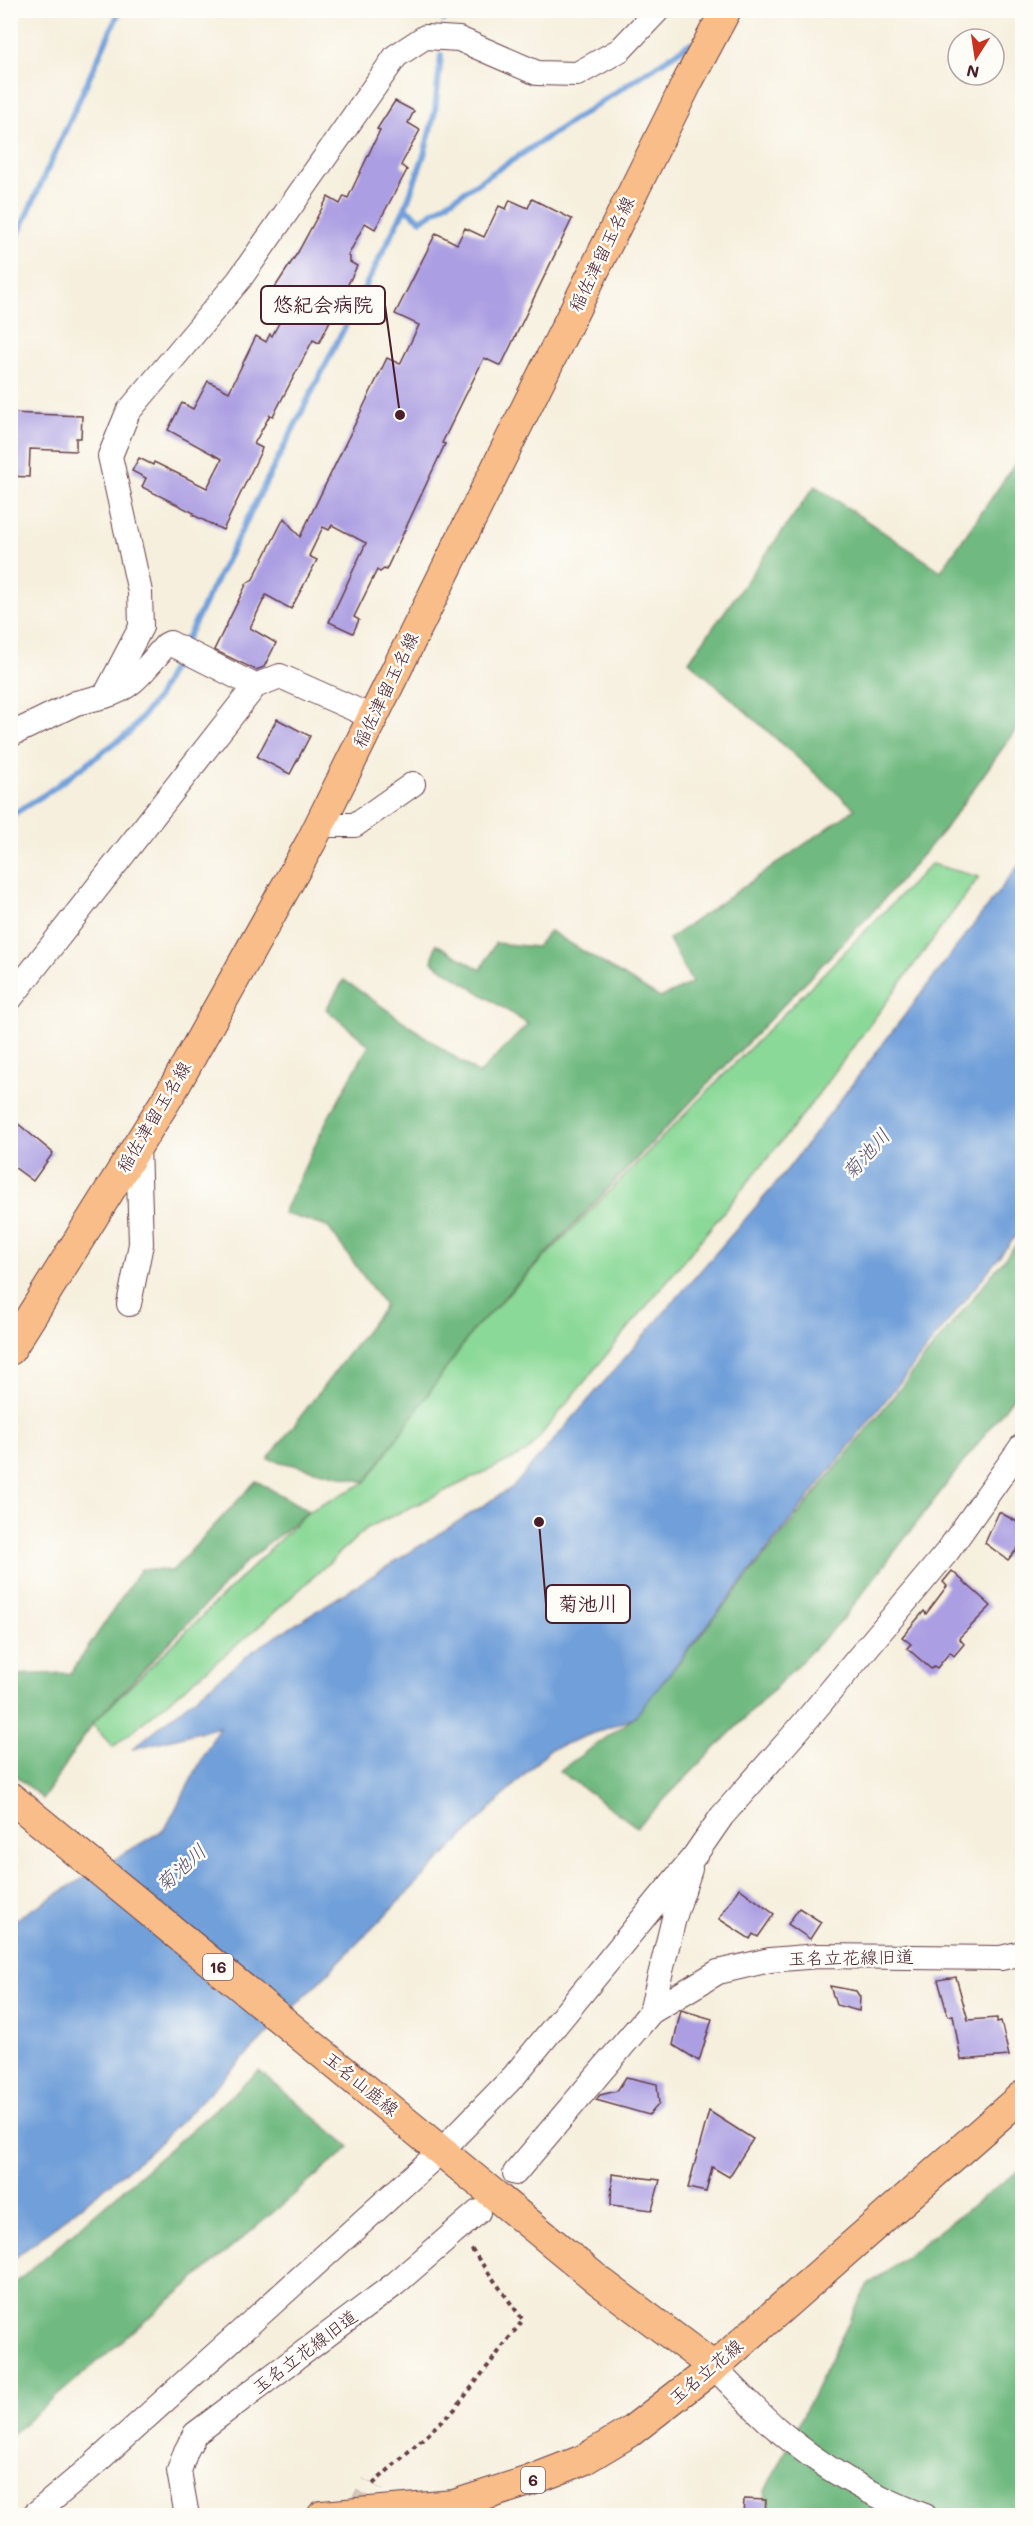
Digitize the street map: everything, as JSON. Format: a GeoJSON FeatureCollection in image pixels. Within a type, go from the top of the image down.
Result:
{"type":"FeatureCollection","features":[{"type":"Feature","properties":{"kind":"main road","name":"稲佐津留玉名線"},"geometry":{"type":"LineString","coordinates":[[10,1350],[178,1078],[319,825],[688,81],[726,10]]}},
{"type":"Feature","properties":{"kind":"main road","name":"玉名山鹿線"},"geometry":{"type":"LineString","coordinates":[[10,1797],[598,2280],[714,2367]]}},
{"type":"Feature","properties":{"kind":"main road","name":"玉名立花線"},"geometry":{"type":"LineString","coordinates":[[322,2516],[454,2505],[529,2481],[582,2460],[630,2432],[714,2367],[1023,2096]]}},
{"type":"Feature","properties":{"kind":"street"},"geometry":{"type":"LineString","coordinates":[[105,696],[141,627],[140,592],[110,456],[128,412],[239,280],[396,56],[425,37],[459,39],[537,73],[577,74],[620,50],[658,10]]}},
{"type":"Feature","properties":{"kind":"street"},"geometry":{"type":"LineString","coordinates":[[10,735],[76,703],[120,692],[131,685],[166,645],[170,644],[255,686]]}},
{"type":"Feature","properties":{"kind":"street"},"geometry":{"type":"LineString","coordinates":[[10,999],[255,686],[280,676],[372,717]]}},
{"type":"Feature","properties":{"kind":"street"},"geometry":{"type":"LineString","coordinates":[[319,825],[355,825],[413,784]]}},
{"type":"Feature","properties":{"kind":"street"},"geometry":{"type":"LineString","coordinates":[[129,1304],[141,1244],[138,1145]]}},
{"type":"Feature","properties":{"kind":"street"},"geometry":{"type":"LineString","coordinates":[[33,2516],[93,2466],[434,2144],[513,2076],[695,1855],[722,1816],[798,1730],[947,1552],[1023,1446]]}},
{"type":"Feature","properties":{"kind":"street"},"geometry":{"type":"LineString","coordinates":[[651,2012],[674,1918],[695,1855]]}},
{"type":"Feature","properties":{"kind":"street","name":"玉名立花線旧道"},"geometry":{"type":"LineString","coordinates":[[515,2174],[651,2012],[718,1972],[770,1960],[818,1956],[1001,1958],[1023,1953]]}},
{"type":"Feature","properties":{"kind":"street","name":"玉名立花線旧道"},"geometry":{"type":"LineString","coordinates":[[187,2516],[179,2471],[195,2434],[395,2284],[478,2212]]}},
{"type":"Feature","properties":{"kind":"street"},"geometry":{"type":"LineString","coordinates":[[714,2367],[777,2429],[845,2479],[925,2516]]}},
{"type":"Feature","properties":{"kind":"path"},"geometry":{"type":"LineString","coordinates":[[373,2484],[455,2409],[523,2320],[457,2230]]}},
{"type":"Feature","properties":{"kind":"green space"},"geometry":{"type":"Polygon","coordinates":[[[1022,454],[1022,721],[944,830],[879,905],[474,1329],[366,1482],[268,1459],[385,1306],[328,1227],[283,1213],[327,1120],[369,1045],[326,1009],[344,980],[479,1074],[528,1024],[432,962],[436,944],[481,970],[495,943],[536,947],[550,931],[660,998],[692,983],[669,939],[855,809],[689,661],[815,486],[941,571],[1022,454]]]}},
{"type":"Feature","properties":{"kind":"green space"},"geometry":{"type":"Polygon","coordinates":[[[931,864],[979,877],[802,1116],[527,1452],[367,1528],[255,1630],[113,1747],[92,1724],[309,1511],[366,1482],[474,1329],[931,864]]]}},
{"type":"Feature","properties":{"kind":"green space"},"geometry":{"type":"Polygon","coordinates":[[[1022,1237],[1022,1386],[842,1620],[637,1827],[559,1771],[634,1718],[1022,1237]]]}},
{"type":"Feature","properties":{"kind":"green space"},"geometry":{"type":"Polygon","coordinates":[[[256,1481],[309,1511],[246,1562],[92,1724],[43,1799],[11,1772],[11,1675],[71,1673],[141,1569],[172,1571],[256,1481]]]}},
{"type":"Feature","properties":{"kind":"green space"},"geometry":{"type":"Polygon","coordinates":[[[259,2071],[350,2147],[11,2435],[11,2287],[259,2071]]]}},
{"type":"Feature","properties":{"kind":"green space"},"geometry":{"type":"Polygon","coordinates":[[[1022,2168],[1022,2515],[769,2515],[765,2491],[867,2286],[1022,2168]]]}},
{"type":"Feature","properties":{"kind":"water"},"geometry":{"type":"Polygon","coordinates":[[[1022,861],[1022,1228],[634,1718],[549,1750],[152,2150],[11,2261],[11,1922],[165,1829],[219,1727],[132,1749],[253,1651],[513,1487],[780,1179],[1022,861]]]}},
{"type":"Feature","properties":{"kind":"building"},"geometry":{"type":"Polygon","coordinates":[[[395,101],[414,111],[408,123],[420,130],[401,165],[407,170],[375,229],[365,223],[348,256],[350,262],[357,266],[319,343],[313,340],[273,416],[270,415],[254,444],[262,448],[261,451],[223,530],[142,487],[146,478],[132,471],[139,458],[153,465],[154,462],[207,488],[222,459],[168,430],[182,403],[193,409],[208,381],[229,392],[256,336],[266,342],[270,334],[272,336],[287,308],[268,298],[298,252],[328,197],[340,204],[344,196],[348,198],[380,130],[377,129],[395,101]]]}},
{"type":"Feature","properties":{"kind":"building"},"geometry":{"type":"Polygon","coordinates":[[[532,199],[572,219],[501,366],[484,358],[442,443],[445,444],[386,570],[380,572],[377,570],[354,617],[359,620],[353,633],[329,622],[366,543],[332,525],[329,530],[323,527],[309,556],[317,560],[291,609],[266,595],[250,628],[276,643],[264,667],[256,670],[214,650],[247,583],[253,579],[284,518],[300,537],[387,358],[400,364],[419,325],[395,314],[436,233],[457,244],[465,228],[484,237],[499,206],[506,209],[510,200],[528,208],[532,199]]]}},
{"type":"Feature","properties":{"kind":"building"},"geometry":{"type":"Polygon","coordinates":[[[10,413],[82,416],[81,438],[76,438],[76,451],[30,449],[29,477],[10,476],[10,413]]]}},
{"type":"Feature","properties":{"kind":"building"},"geometry":{"type":"Polygon","coordinates":[[[277,719],[310,736],[290,774],[257,757],[277,719]]]}},
{"type":"Feature","properties":{"kind":"building"},"geometry":{"type":"Polygon","coordinates":[[[10,1117],[53,1153],[33,1181],[10,1164],[10,1117]]]}},
{"type":"Feature","properties":{"kind":"building"},"geometry":{"type":"Polygon","coordinates":[[[999,1512],[1023,1525],[1023,1542],[1008,1560],[985,1543],[999,1512]]]}},
{"type":"Feature","properties":{"kind":"building"},"geometry":{"type":"Polygon","coordinates":[[[952,1571],[991,1606],[959,1638],[964,1644],[954,1656],[950,1652],[937,1668],[934,1666],[931,1669],[907,1648],[911,1644],[902,1637],[924,1611],[926,1614],[947,1586],[943,1582],[952,1571]]]}},
{"type":"Feature","properties":{"kind":"building"},"geometry":{"type":"Polygon","coordinates":[[[739,1888],[774,1914],[758,1937],[753,1934],[750,1939],[719,1919],[739,1888]]]}},
{"type":"Feature","properties":{"kind":"building"},"geometry":{"type":"Polygon","coordinates":[[[799,1908],[821,1922],[810,1939],[788,1924],[799,1908]]]}},
{"type":"Feature","properties":{"kind":"building"},"geometry":{"type":"Polygon","coordinates":[[[956,1977],[968,2020],[997,2018],[997,2022],[1001,2021],[1009,2056],[961,2060],[953,2015],[948,2016],[938,1980],[956,1977]]]}},
{"type":"Feature","properties":{"kind":"building"},"geometry":{"type":"Polygon","coordinates":[[[830,1986],[856,1991],[860,1997],[859,2011],[836,2005],[830,1986]]]}},
{"type":"Feature","properties":{"kind":"building"},"geometry":{"type":"Polygon","coordinates":[[[681,2010],[712,2019],[699,2061],[673,2045],[681,2010]]]}},
{"type":"Feature","properties":{"kind":"building"},"geometry":{"type":"Polygon","coordinates":[[[626,2077],[657,2084],[659,2104],[649,2115],[596,2100],[600,2095],[617,2091],[626,2077]]]}},
{"type":"Feature","properties":{"kind":"building"},"geometry":{"type":"Polygon","coordinates":[[[709,2111],[753,2139],[729,2177],[712,2167],[706,2192],[688,2188],[709,2111]]]}},
{"type":"Feature","properties":{"kind":"building"},"geometry":{"type":"Polygon","coordinates":[[[612,2174],[660,2180],[652,2210],[611,2205],[612,2174]]]}},
{"type":"Feature","properties":{"kind":"building"},"geometry":{"type":"Polygon","coordinates":[[[744,2499],[766,2500],[765,2516],[743,2516],[744,2499]]]}},
{"type":"Feature","properties":{"kind":"waterway"},"geometry":{"type":"LineString","coordinates":[[10,252],[120,10]]}},
{"type":"Feature","properties":{"kind":"waterway"},"geometry":{"type":"LineString","coordinates":[[444,20],[446,10]]}},
{"type":"Feature","properties":{"kind":"waterway"},"geometry":{"type":"LineString","coordinates":[[441,55],[435,111],[424,155],[405,208],[421,220],[691,43]]}},
{"type":"Feature","properties":{"kind":"waterway"},"geometry":{"type":"LineString","coordinates":[[184,644],[405,208]]}},
{"type":"Feature","properties":{"kind":"waterway"},"geometry":{"type":"LineString","coordinates":[[10,816],[47,793],[130,732],[157,698],[180,653]]}},
{"type":"Feature","properties":{"kind":"tunnel"},"geometry":{"type":"LineString","coordinates":[[355,2516],[373,2484]]}},
{"type":"Feature","properties":{"kind":"place","name":"悠紀会病院"},"geometry":{"type":"Point","coordinates":[400,415]}},
{"type":"Feature","properties":{"kind":"place","name":"菊池川"},"geometry":{"type":"Point","coordinates":[539,1522]}}]}
